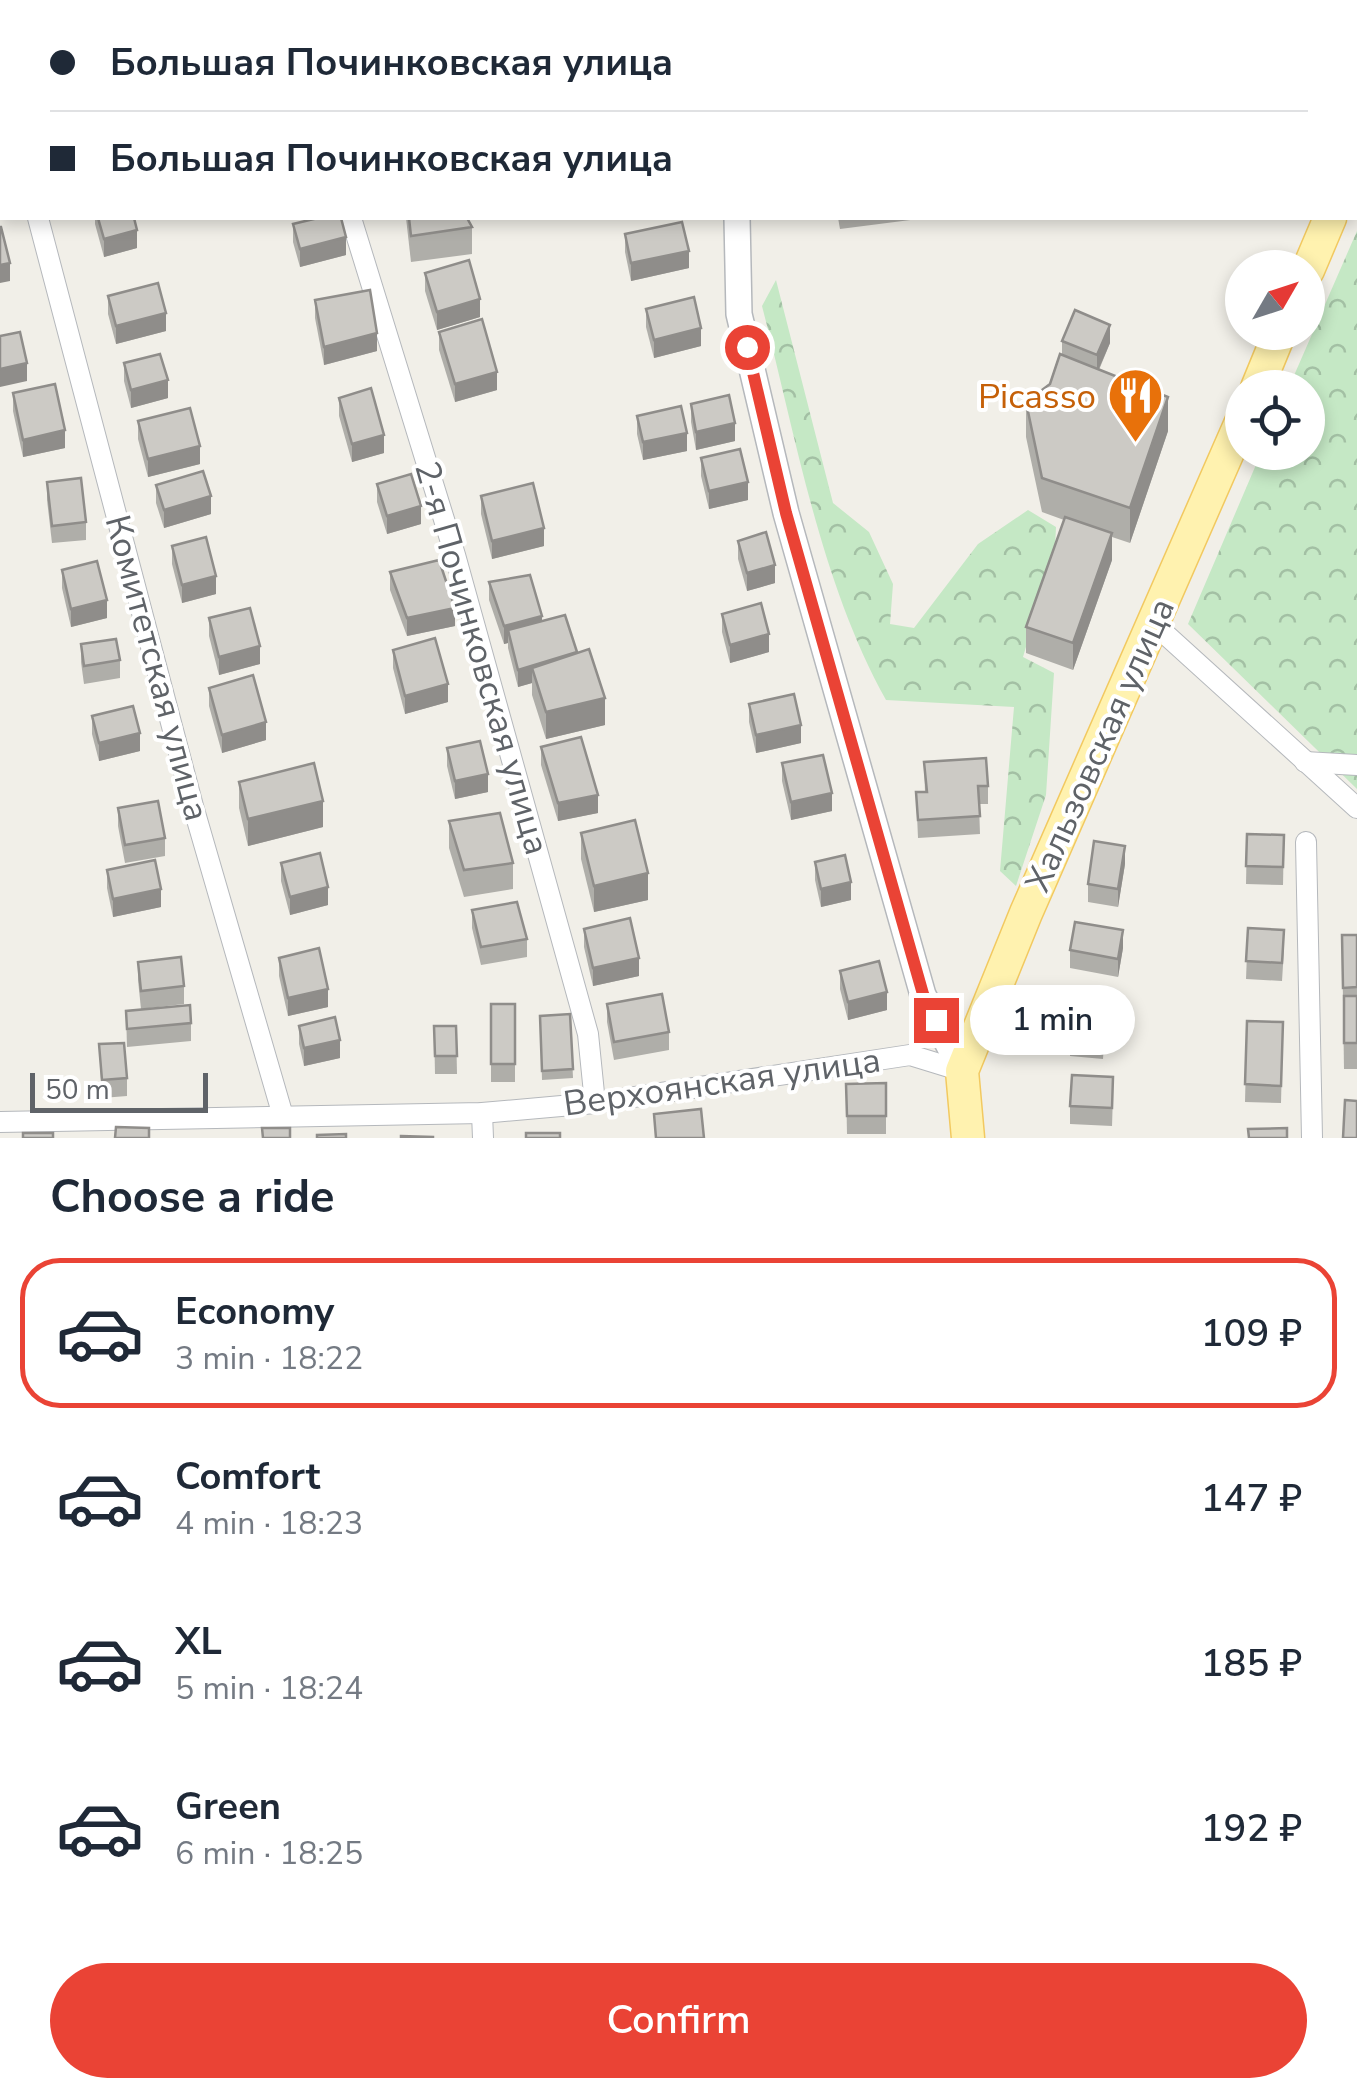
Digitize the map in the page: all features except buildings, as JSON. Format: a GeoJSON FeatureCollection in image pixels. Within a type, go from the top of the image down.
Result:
{"type":"FeatureCollection","features":[{"type":"Feature","properties":{"kind":"main road"},"geometry":{"type":"LineString","coordinates":[[1316,250],[1329,220]]}},
{"type":"Feature","properties":{"kind":"main road","name":"Хальзовская улица"},"geometry":{"type":"LineString","coordinates":[[962,1071],[1026,913],[1225,459]]}},
{"type":"Feature","properties":{"kind":"main road"},"geometry":{"type":"LineString","coordinates":[[962,1071],[968,1138]]}},
{"type":"Feature","properties":{"kind":"street","name":"Комитетская улица"},"geometry":{"type":"LineString","coordinates":[[39,220],[193,806],[283,1116]]}},
{"type":"Feature","properties":{"kind":"street","name":"2-я Починковская улица"},"geometry":{"type":"LineString","coordinates":[[352,220],[455,555],[588,1034],[596,1103]]}},
{"type":"Feature","properties":{"kind":"street"},"geometry":{"type":"LineString","coordinates":[[737,220],[740,314],[786,513],[923,994],[962,1071]]}},
{"type":"Feature","properties":{"kind":"street"},"geometry":{"type":"LineString","coordinates":[[1153,624],[1357,808]]}},
{"type":"Feature","properties":{"kind":"street"},"geometry":{"type":"LineString","coordinates":[[1306,762],[1357,765]]}},
{"type":"Feature","properties":{"kind":"street"},"geometry":{"type":"LineString","coordinates":[[1306,842],[1312,1138]]}},
{"type":"Feature","properties":{"kind":"street","name":"Верхоянская улица"},"geometry":{"type":"LineString","coordinates":[[0,1122],[482,1113],[596,1103],[910,1055],[962,1071]]}},
{"type":"Feature","properties":{"kind":"street"},"geometry":{"type":"LineString","coordinates":[[482,1113],[483,1138]]}},
{"type":"Feature","properties":{"kind":"green space"},"geometry":{"type":"Polygon","coordinates":[[[1357,231],[1357,789],[1188,624],[1254,470],[1325,470],[1325,370],[1296,370],[1305,350],[1325,350],[1325,304],[1357,231]]]}},
{"type":"Feature","properties":{"kind":"green space"},"geometry":{"type":"Polygon","coordinates":[[[776,280],[833,503],[869,532],[893,584],[890,624],[914,628],[978,544],[1028,510],[1056,527],[1055,548],[1023,657],[1054,673],[1046,795],[1016,886],[1000,871],[1014,707],[886,700],[844,607],[812,508],[762,306],[776,280]]]}},
{"type":"Feature","properties":{"kind":"place","name":"Picasso"},"geometry":{"type":"Point","coordinates":[1135,445]}},
{"type":"Feature","properties":{"kind":"route"},"geometry":{"type":"LineString","coordinates":[[747,347],[786,513],[923,994],[936,1020]]}}]}
